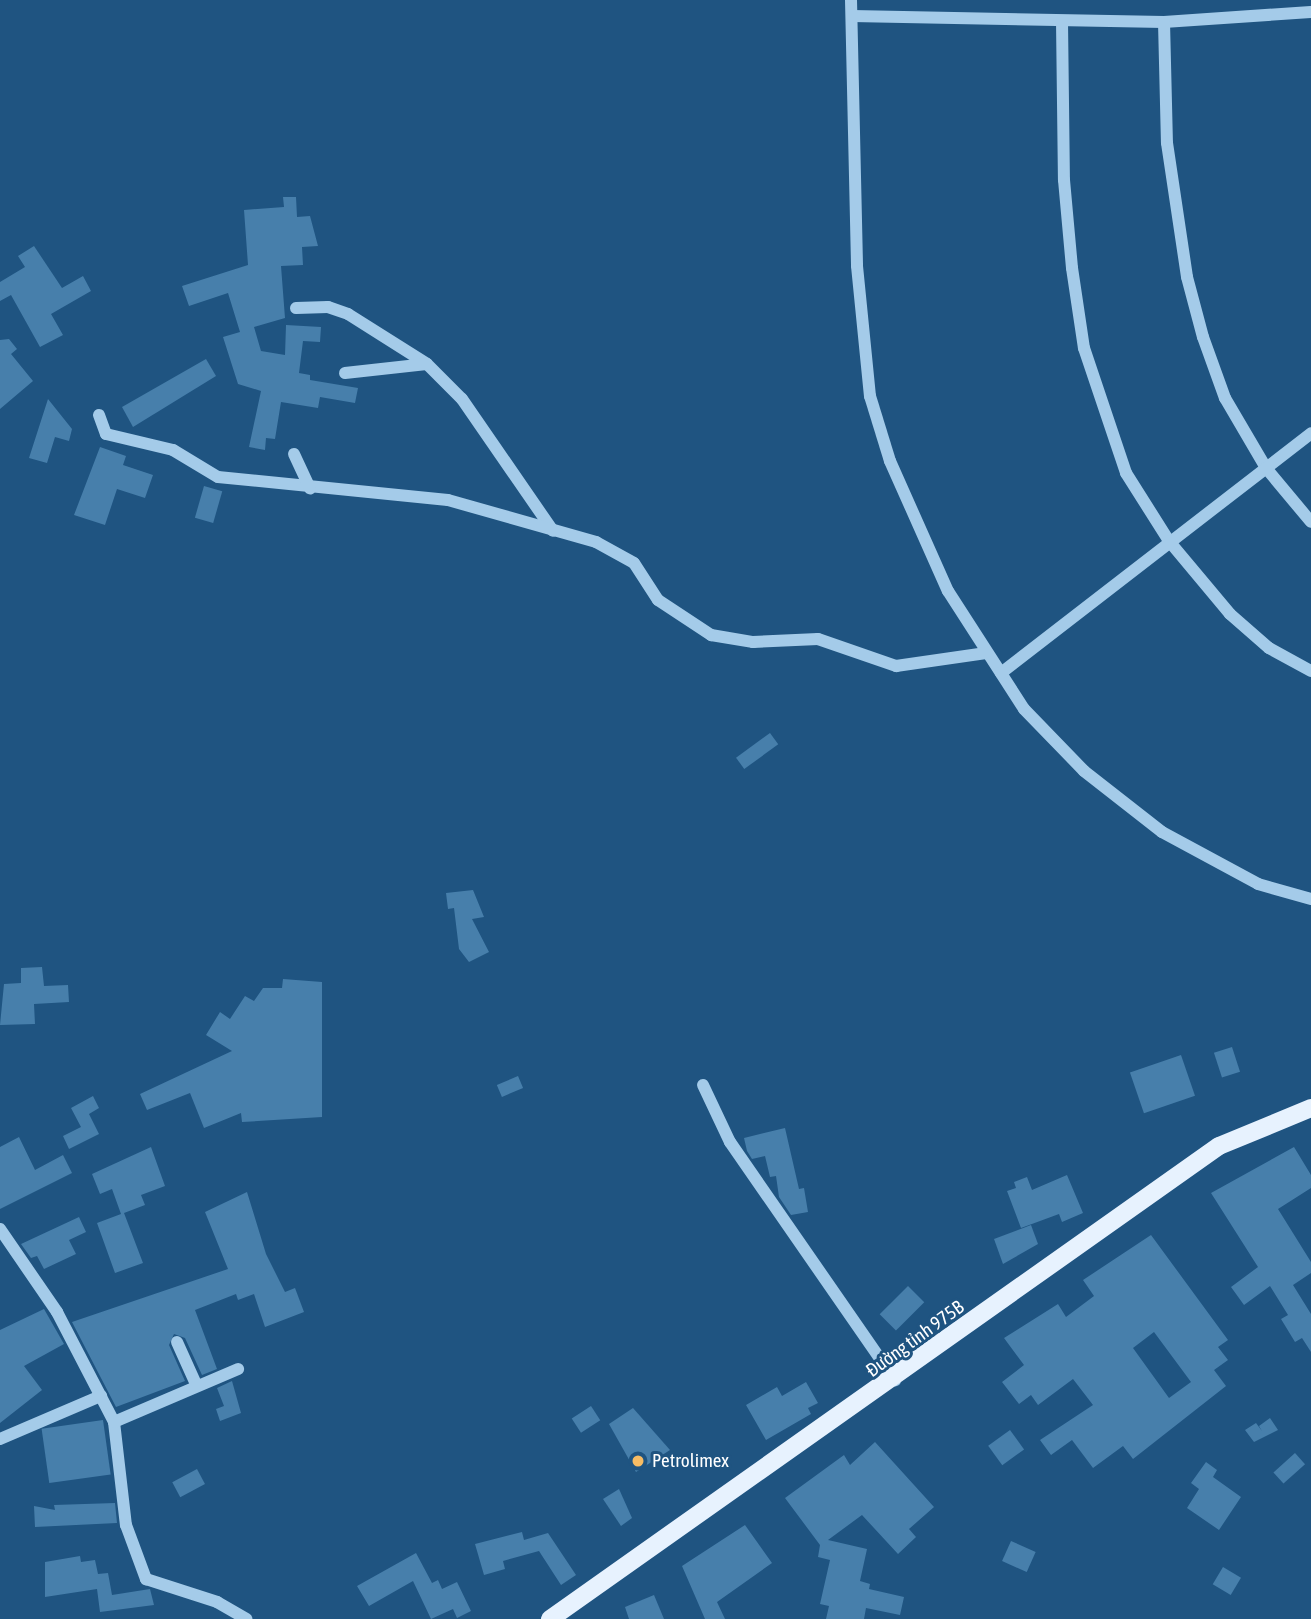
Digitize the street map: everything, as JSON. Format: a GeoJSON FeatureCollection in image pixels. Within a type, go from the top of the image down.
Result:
{"type":"FeatureCollection","features":[{"type":"Feature","properties":{"kind":"main road","name":"Đường tỉnh 975B"},"geometry":{"type":"LineString","coordinates":[[550,1619],[895,1380],[1219,1146],[1311,1108]]}},
{"type":"Feature","properties":{"kind":"street"},"geometry":{"type":"LineString","coordinates":[[852,0],[857,266],[870,396],[915,521],[948,591],[1024,709],[1084,772],[1162,831],[1258,884],[1311,900]]}},
{"type":"Feature","properties":{"kind":"street"},"geometry":{"type":"LineString","coordinates":[[852,16],[1164,22],[1311,12]]}},
{"type":"Feature","properties":{"kind":"street"},"geometry":{"type":"LineString","coordinates":[[1062,21],[1064,180],[1084,348],[1126,473],[1169,541],[1230,614],[1269,648],[1311,671]]}},
{"type":"Feature","properties":{"kind":"street"},"geometry":{"type":"LineString","coordinates":[[1164,22],[1167,143],[1187,277],[1225,398],[1266,468],[1311,522]]}},
{"type":"Feature","properties":{"kind":"street"},"geometry":{"type":"LineString","coordinates":[[296,308],[328,307],[348,314],[427,365],[462,399],[555,533]]}},
{"type":"Feature","properties":{"kind":"street"},"geometry":{"type":"LineString","coordinates":[[345,373],[427,365]]}},
{"type":"Feature","properties":{"kind":"street"},"geometry":{"type":"LineString","coordinates":[[99,415],[106,434],[173,450],[218,477],[448,500],[618,551],[634,562],[658,600],[711,635],[753,642],[818,639],[896,666],[986,653]]}},
{"type":"Feature","properties":{"kind":"street"},"geometry":{"type":"LineString","coordinates":[[1000,673],[1311,433]]}},
{"type":"Feature","properties":{"kind":"street"},"geometry":{"type":"LineString","coordinates":[[294,454],[310,488]]}},
{"type":"Feature","properties":{"kind":"street"},"geometry":{"type":"LineString","coordinates":[[703,1085],[730,1142],[895,1380]]}},
{"type":"Feature","properties":{"kind":"street"},"geometry":{"type":"LineString","coordinates":[[0,1229],[57,1312],[114,1422],[126,1525],[146,1579],[217,1602],[246,1619]]}},
{"type":"Feature","properties":{"kind":"street"},"geometry":{"type":"LineString","coordinates":[[177,1342],[197,1384]]}},
{"type":"Feature","properties":{"kind":"street"},"geometry":{"type":"LineString","coordinates":[[114,1422],[197,1384],[238,1369]]}},
{"type":"Feature","properties":{"kind":"street"},"geometry":{"type":"LineString","coordinates":[[0,1439],[101,1396]]}},
{"type":"Feature","properties":{"kind":"building"},"geometry":{"type":"Polygon","coordinates":[[[283,197],[296,197],[297,217],[310,216],[318,246],[302,247],[303,265],[281,266],[285,318],[254,327],[261,351],[285,355],[286,325],[321,327],[320,342],[303,341],[299,373],[310,375],[310,380],[358,388],[355,403],[320,397],[318,408],[281,402],[275,439],[266,438],[265,450],[249,447],[261,391],[238,384],[223,337],[240,332],[228,293],[189,306],[182,286],[248,265],[244,210],[284,207],[283,197]]]}},
{"type":"Feature","properties":{"kind":"building"},"geometry":{"type":"Polygon","coordinates":[[[34,246],[62,288],[83,276],[91,291],[51,314],[63,335],[40,347],[11,295],[0,301],[0,282],[25,267],[18,256],[34,246]]]}},
{"type":"Feature","properties":{"kind":"building"},"geometry":{"type":"Polygon","coordinates":[[[9,339],[17,349],[11,354],[33,381],[0,409],[0,340],[9,339]]]}},
{"type":"Feature","properties":{"kind":"building"},"geometry":{"type":"Polygon","coordinates":[[[206,359],[216,376],[133,427],[122,407],[206,359]]]}},
{"type":"Feature","properties":{"kind":"building"},"geometry":{"type":"Polygon","coordinates":[[[48,399],[72,429],[69,441],[55,437],[47,463],[29,458],[48,399]]]}},
{"type":"Feature","properties":{"kind":"building"},"geometry":{"type":"Polygon","coordinates":[[[100,447],[126,456],[123,465],[153,475],[145,498],[117,489],[105,525],[74,515],[100,447]]]}},
{"type":"Feature","properties":{"kind":"building"},"geometry":{"type":"Polygon","coordinates":[[[204,486],[222,491],[213,523],[195,518],[204,486]]]}},
{"type":"Feature","properties":{"kind":"building"},"geometry":{"type":"Polygon","coordinates":[[[770,733],[778,744],[744,769],[736,758],[770,733]]]}},
{"type":"Feature","properties":{"kind":"building"},"geometry":{"type":"Polygon","coordinates":[[[473,890],[484,917],[472,919],[489,952],[469,962],[459,949],[454,908],[448,909],[446,893],[473,890]]]}},
{"type":"Feature","properties":{"kind":"building"},"geometry":{"type":"Polygon","coordinates":[[[42,967],[44,986],[68,985],[69,1002],[34,1004],[35,1024],[0,1025],[4,984],[21,983],[21,968],[42,967]]]}},
{"type":"Feature","properties":{"kind":"building"},"geometry":{"type":"Polygon","coordinates":[[[283,979],[322,982],[322,1117],[242,1122],[241,1113],[204,1128],[190,1093],[147,1110],[140,1094],[232,1051],[206,1035],[220,1012],[230,1019],[245,996],[254,1001],[263,988],[282,988],[283,979]]]}},
{"type":"Feature","properties":{"kind":"building"},"geometry":{"type":"Polygon","coordinates":[[[1232,1047],[1240,1072],[1222,1078],[1214,1053],[1232,1047]]]}},
{"type":"Feature","properties":{"kind":"building"},"geometry":{"type":"Polygon","coordinates":[[[1181,1055],[1195,1096],[1144,1113],[1130,1073],[1181,1055]]]}},
{"type":"Feature","properties":{"kind":"building"},"geometry":{"type":"Polygon","coordinates":[[[518,1076],[523,1088],[502,1097],[497,1085],[518,1076]]]}},
{"type":"Feature","properties":{"kind":"building"},"geometry":{"type":"Polygon","coordinates":[[[93,1096],[99,1108],[89,1114],[99,1134],[69,1149],[63,1136],[81,1127],[71,1108],[93,1096]]]}},
{"type":"Feature","properties":{"kind":"building"},"geometry":{"type":"Polygon","coordinates":[[[785,1128],[799,1189],[804,1188],[808,1212],[791,1215],[779,1197],[776,1176],[770,1177],[765,1156],[752,1159],[744,1138],[785,1128]]]}},
{"type":"Feature","properties":{"kind":"building"},"geometry":{"type":"Polygon","coordinates":[[[19,1137],[35,1170],[63,1155],[72,1173],[0,1209],[0,1147],[19,1137]]]}},
{"type":"Feature","properties":{"kind":"building"},"geometry":{"type":"Polygon","coordinates":[[[151,1147],[165,1186],[141,1195],[145,1205],[124,1213],[143,1263],[115,1273],[97,1223],[121,1214],[112,1189],[100,1194],[92,1174],[151,1147]]]}},
{"type":"Feature","properties":{"kind":"building"},"geometry":{"type":"Polygon","coordinates":[[[1294,1147],[1311,1175],[1311,1188],[1278,1209],[1311,1262],[1311,1273],[1293,1285],[1311,1314],[1311,1352],[1302,1338],[1295,1342],[1281,1319],[1288,1315],[1270,1286],[1244,1305],[1231,1287],[1258,1267],[1211,1193],[1294,1147]]]}},
{"type":"Feature","properties":{"kind":"building"},"geometry":{"type":"Polygon","coordinates":[[[1067,1175],[1083,1213],[1062,1222],[1059,1214],[1021,1228],[1007,1191],[1016,1188],[1014,1182],[1027,1177],[1032,1190],[1067,1175]]]}},
{"type":"Feature","properties":{"kind":"building"},"geometry":{"type":"Polygon","coordinates":[[[247,1192],[266,1254],[285,1292],[295,1288],[304,1312],[265,1327],[254,1294],[238,1300],[236,1294],[195,1310],[217,1369],[202,1375],[185,1338],[174,1334],[169,1345],[185,1381],[116,1407],[72,1322],[228,1269],[205,1212],[247,1192]]]}},
{"type":"Feature","properties":{"kind":"building"},"geometry":{"type":"Polygon","coordinates":[[[79,1217],[86,1232],[69,1240],[76,1254],[44,1269],[37,1256],[31,1258],[21,1244],[79,1217]]]}},
{"type":"Feature","properties":{"kind":"building"},"geometry":{"type":"Polygon","coordinates":[[[1031,1225],[1038,1244],[1003,1264],[994,1239],[1031,1225]]]}},
{"type":"Feature","properties":{"kind":"building"},"geometry":{"type":"Polygon","coordinates":[[[1151,1235],[1228,1340],[1218,1347],[1228,1360],[1214,1370],[1226,1386],[1133,1459],[1123,1446],[1093,1468],[1072,1440],[1051,1455],[1040,1440],[1093,1405],[1073,1379],[1038,1405],[1031,1395],[1019,1404],[1002,1382],[1024,1365],[1004,1338],[1058,1304],[1066,1317],[1094,1296],[1083,1280],[1151,1235]],[[1154,1332],[1133,1348],[1169,1398],[1191,1382],[1154,1332]]]}},
{"type":"Feature","properties":{"kind":"building"},"geometry":{"type":"Polygon","coordinates":[[[908,1286],[924,1302],[896,1331],[880,1314],[908,1286]]]}},
{"type":"Feature","properties":{"kind":"building"},"geometry":{"type":"Polygon","coordinates":[[[44,1309],[64,1344],[24,1366],[42,1390],[0,1423],[0,1330],[44,1309]]]}},
{"type":"Feature","properties":{"kind":"building"},"geometry":{"type":"Polygon","coordinates":[[[232,1381],[241,1413],[220,1421],[216,1409],[224,1406],[217,1388],[232,1381]]]}},
{"type":"Feature","properties":{"kind":"building"},"geometry":{"type":"Polygon","coordinates":[[[806,1382],[818,1403],[808,1408],[811,1414],[766,1440],[746,1405],[777,1387],[782,1396],[806,1382]]]}},
{"type":"Feature","properties":{"kind":"building"},"geometry":{"type":"Polygon","coordinates":[[[591,1406],[600,1420],[581,1433],[572,1419],[591,1406]]]}},
{"type":"Feature","properties":{"kind":"building"},"geometry":{"type":"Polygon","coordinates":[[[633,1408],[670,1450],[636,1472],[609,1424],[633,1408]]]}},
{"type":"Feature","properties":{"kind":"building"},"geometry":{"type":"Polygon","coordinates":[[[1270,1418],[1278,1430],[1254,1442],[1245,1430],[1256,1423],[1262,1431],[1259,1426],[1270,1418]]]}},
{"type":"Feature","properties":{"kind":"building"},"geometry":{"type":"Polygon","coordinates":[[[103,1420],[111,1474],[49,1483],[42,1429],[103,1420]]]}},
{"type":"Feature","properties":{"kind":"building"},"geometry":{"type":"Polygon","coordinates":[[[1010,1430],[1024,1449],[1002,1465],[988,1446],[1010,1430]]]}},
{"type":"Feature","properties":{"kind":"building"},"geometry":{"type":"Polygon","coordinates":[[[875,1442],[934,1507],[909,1529],[916,1537],[898,1554],[862,1515],[828,1540],[867,1549],[860,1581],[870,1584],[869,1589],[904,1597],[900,1615],[866,1608],[864,1619],[826,1619],[829,1606],[820,1604],[830,1560],[818,1557],[820,1545],[785,1498],[844,1455],[850,1465],[875,1442]]]}},
{"type":"Feature","properties":{"kind":"building"},"geometry":{"type":"Polygon","coordinates":[[[1295,1453],[1305,1464],[1283,1484],[1273,1472],[1295,1453]]]}},
{"type":"Feature","properties":{"kind":"building"},"geometry":{"type":"Polygon","coordinates":[[[1206,1462],[1217,1470],[1213,1477],[1241,1497],[1219,1530],[1187,1508],[1199,1489],[1191,1483],[1206,1462]]]}},
{"type":"Feature","properties":{"kind":"building"},"geometry":{"type":"Polygon","coordinates":[[[197,1469],[205,1484],[180,1497],[172,1482],[197,1469]]]}},
{"type":"Feature","properties":{"kind":"building"},"geometry":{"type":"Polygon","coordinates":[[[619,1489],[632,1518],[621,1526],[603,1499],[619,1489]]]}},
{"type":"Feature","properties":{"kind":"building"},"geometry":{"type":"Polygon","coordinates":[[[115,1503],[117,1523],[35,1527],[34,1506],[55,1510],[54,1505],[115,1503]]]}},
{"type":"Feature","properties":{"kind":"building"},"geometry":{"type":"Polygon","coordinates":[[[745,1525],[772,1563],[717,1602],[725,1619],[705,1619],[682,1566],[745,1525]]]}},
{"type":"Feature","properties":{"kind":"building"},"geometry":{"type":"Polygon","coordinates":[[[522,1532],[524,1540],[548,1533],[576,1575],[561,1585],[539,1551],[503,1561],[505,1569],[484,1575],[475,1544],[522,1532]]]}},
{"type":"Feature","properties":{"kind":"building"},"geometry":{"type":"Polygon","coordinates":[[[1011,1541],[1036,1552],[1027,1572],[1002,1561],[1011,1541]]]}},
{"type":"Feature","properties":{"kind":"building"},"geometry":{"type":"Polygon","coordinates":[[[416,1553],[432,1583],[438,1580],[442,1589],[457,1582],[471,1611],[457,1618],[453,1609],[431,1619],[413,1581],[369,1606],[357,1586],[416,1553]]]}},
{"type":"Feature","properties":{"kind":"building"},"geometry":{"type":"Polygon","coordinates":[[[80,1556],[81,1562],[95,1560],[98,1574],[108,1573],[112,1595],[150,1589],[154,1605],[100,1612],[97,1589],[45,1597],[45,1562],[80,1556]]]}},
{"type":"Feature","properties":{"kind":"building"},"geometry":{"type":"Polygon","coordinates":[[[1223,1567],[1241,1578],[1231,1595],[1213,1584],[1223,1567]]]}},
{"type":"Feature","properties":{"kind":"building"},"geometry":{"type":"Polygon","coordinates":[[[654,1595],[664,1619],[629,1619],[625,1607],[654,1595]]]}},
{"type":"Feature","properties":{"kind":"place","name":"Petrolimex"},"geometry":{"type":"Point","coordinates":[638,1461]}}]}
